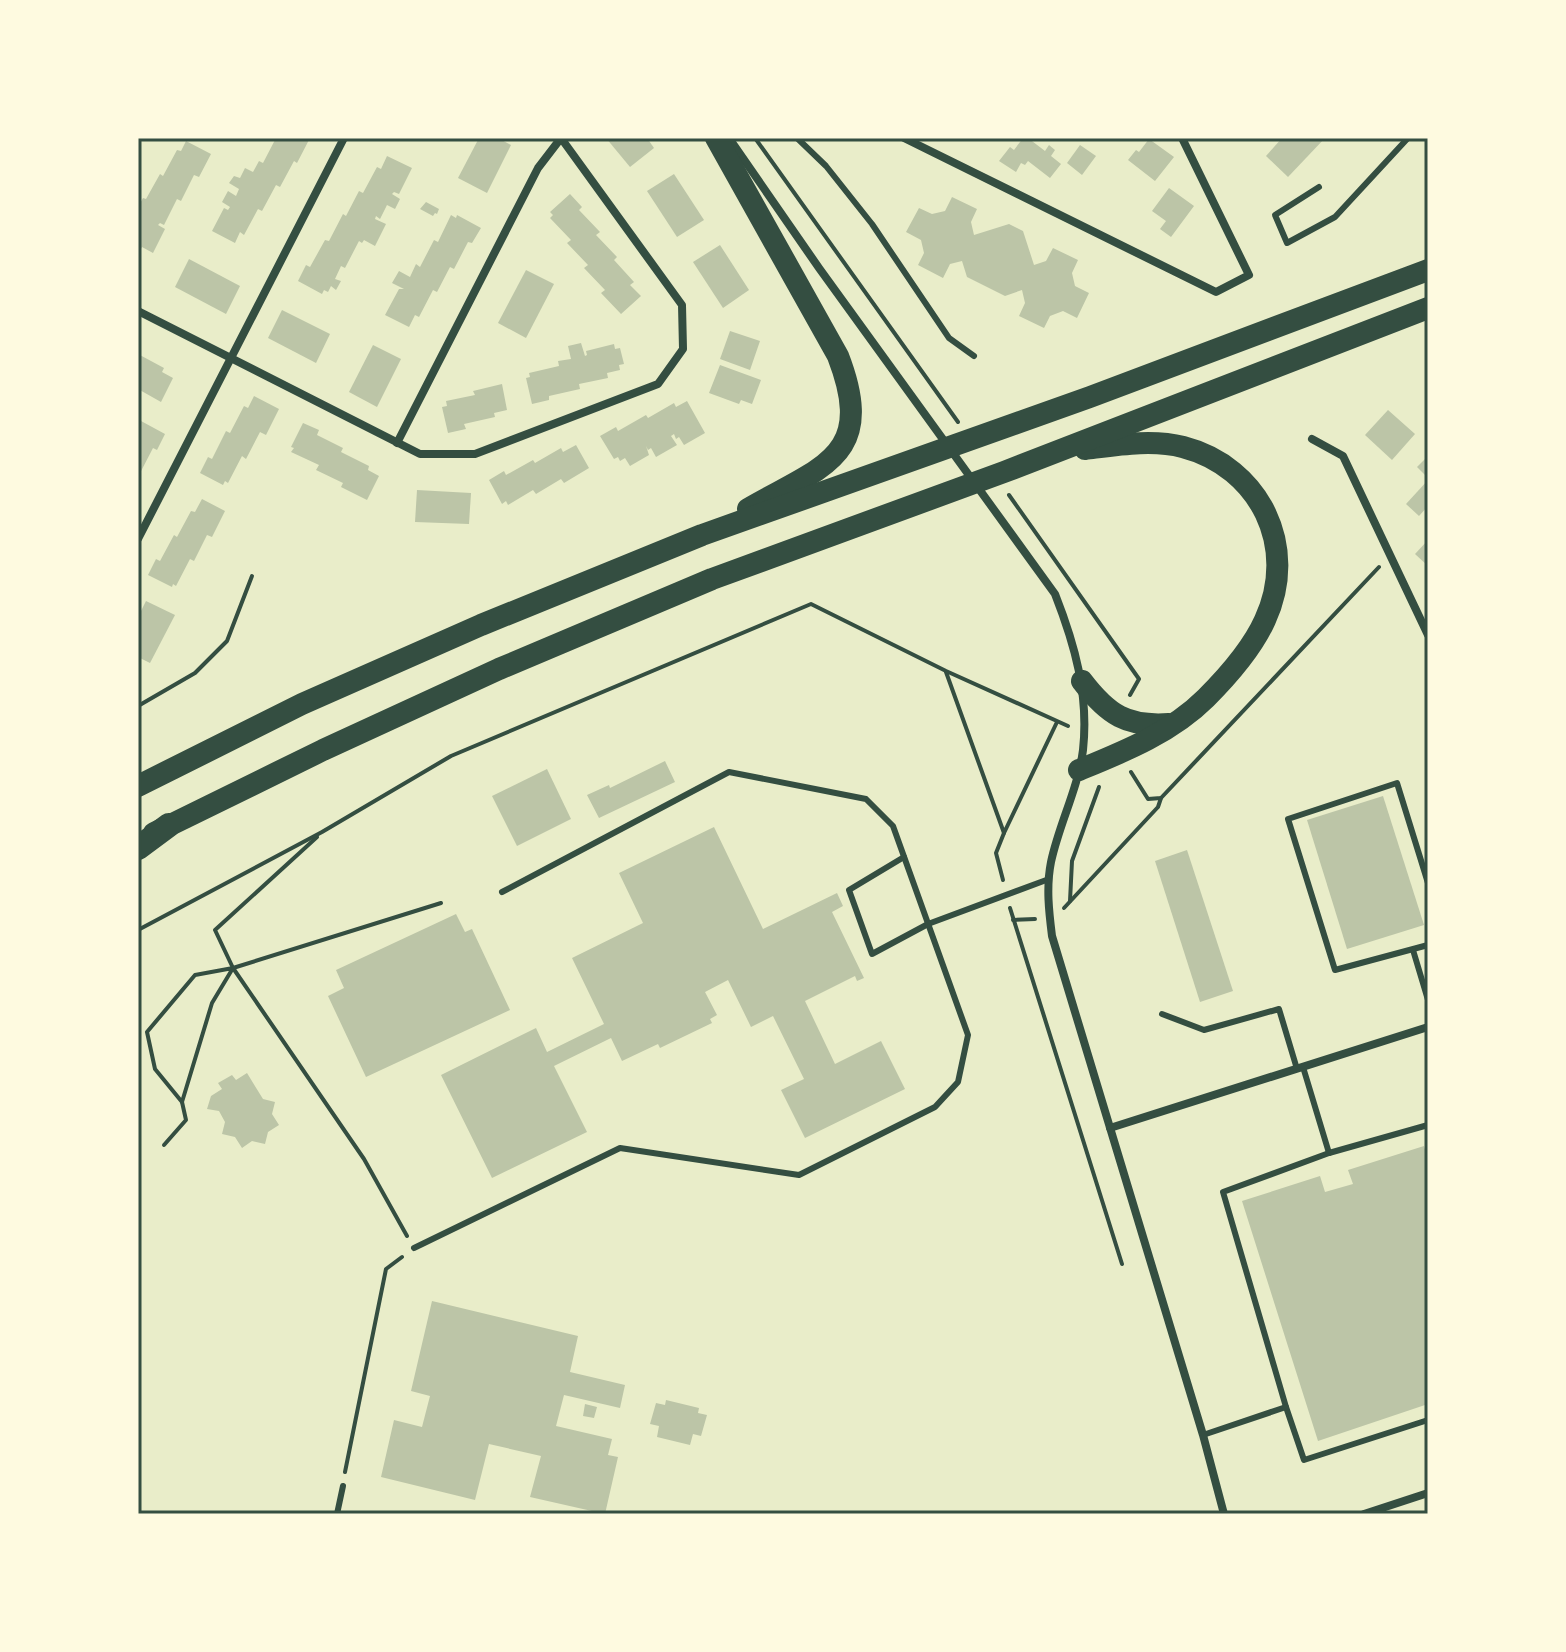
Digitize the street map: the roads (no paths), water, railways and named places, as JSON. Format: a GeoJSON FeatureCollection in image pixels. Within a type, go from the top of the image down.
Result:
{"type":"FeatureCollection","features":[{"type":"Feature","properties":{"kind":"highway"},"geometry":{"type":"LineString","coordinates":[[702,535],[830,461],[844,444],[850,428],[852,406],[850,385],[838,356],[716,138]]}},
{"type":"Feature","properties":{"kind":"highway"},"geometry":{"type":"LineString","coordinates":[[138,786],[302,704],[481,625],[702,535],[926,457],[969,433],[1428,270]]}},
{"type":"Feature","properties":{"kind":"highway"},"geometry":{"type":"LineString","coordinates":[[138,841],[336,744],[499,669],[712,579],[941,494],[1005,481],[1052,453],[1428,308]]}},
{"type":"Feature","properties":{"kind":"highway"},"geometry":{"type":"LineString","coordinates":[[1052,453],[1154,443],[1180,446],[1224,463],[1248,486],[1267,514],[1274,535],[1277,565],[1273,600],[1265,620],[1232,669],[1205,698],[1175,723],[1079,770]]}},
{"type":"Feature","properties":{"kind":"highway"},"geometry":{"type":"LineString","coordinates":[[1082,681],[1095,699],[1130,722],[1150,725],[1175,723]]}},
{"type":"Feature","properties":{"kind":"highway"},"geometry":{"type":"LineString","coordinates":[[138,848],[169,825]]}},
{"type":"Feature","properties":{"kind":"street"},"geometry":{"type":"LineString","coordinates":[[138,539],[344,138]]}},
{"type":"Feature","properties":{"kind":"street"},"geometry":{"type":"LineString","coordinates":[[138,311],[397,443],[420,454],[475,454],[658,384],[683,349],[682,305],[561,138],[538,168],[397,443]]}},
{"type":"Feature","properties":{"kind":"street"},"geometry":{"type":"LineString","coordinates":[[727,138],[1055,594],[1071,636],[1082,681],[1083,732],[1079,770],[1056,843],[1049,879],[1050,918],[1056,951],[1203,1435],[1224,1514]]}},
{"type":"Feature","properties":{"kind":"street"},"geometry":{"type":"LineString","coordinates":[[904,138],[1216,292],[1249,275],[1182,138]]}},
{"type":"Feature","properties":{"kind":"street"},"geometry":{"type":"LineString","coordinates":[[1312,439],[1343,456],[1428,635]]}},
{"type":"Feature","properties":{"kind":"street"},"geometry":{"type":"LineString","coordinates":[[1110,1128],[1428,1027]]}},
{"type":"Feature","properties":{"kind":"street"},"geometry":{"type":"LineString","coordinates":[[1364,1514],[1428,1493]]}},
{"type":"Feature","properties":{"kind":"lane"},"geometry":{"type":"LineString","coordinates":[[797,138],[826,166],[872,224],[949,338],[974,356]]}},
{"type":"Feature","properties":{"kind":"lane"},"geometry":{"type":"LineString","coordinates":[[1319,187],[1275,215],[1287,243],[1335,217],[1408,138]]}},
{"type":"Feature","properties":{"kind":"lane"},"geometry":{"type":"LineString","coordinates":[[414,1248],[620,1148],[799,1175],[935,1107],[958,1082],[968,1035],[893,826],[866,799],[729,772],[502,892]]}},
{"type":"Feature","properties":{"kind":"lane"},"geometry":{"type":"LineString","coordinates":[[1428,883],[1397,783],[1288,819],[1335,970],[1428,945]]}},
{"type":"Feature","properties":{"kind":"lane"},"geometry":{"type":"LineString","coordinates":[[904,857],[849,890],[872,954],[928,924],[1049,879]]}},
{"type":"Feature","properties":{"kind":"lane"},"geometry":{"type":"LineString","coordinates":[[1413,950],[1428,1000]]}},
{"type":"Feature","properties":{"kind":"lane"},"geometry":{"type":"LineString","coordinates":[[1162,1014],[1204,1030],[1279,1009],[1329,1153]]}},
{"type":"Feature","properties":{"kind":"lane"},"geometry":{"type":"LineString","coordinates":[[1428,1125],[1329,1153],[1223,1192],[1304,1460],[1428,1420]]}},
{"type":"Feature","properties":{"kind":"lane"},"geometry":{"type":"LineString","coordinates":[[1203,1435],[1286,1407]]}},
{"type":"Feature","properties":{"kind":"lane"},"geometry":{"type":"LineString","coordinates":[[337,1514],[343,1486]]}}]}
